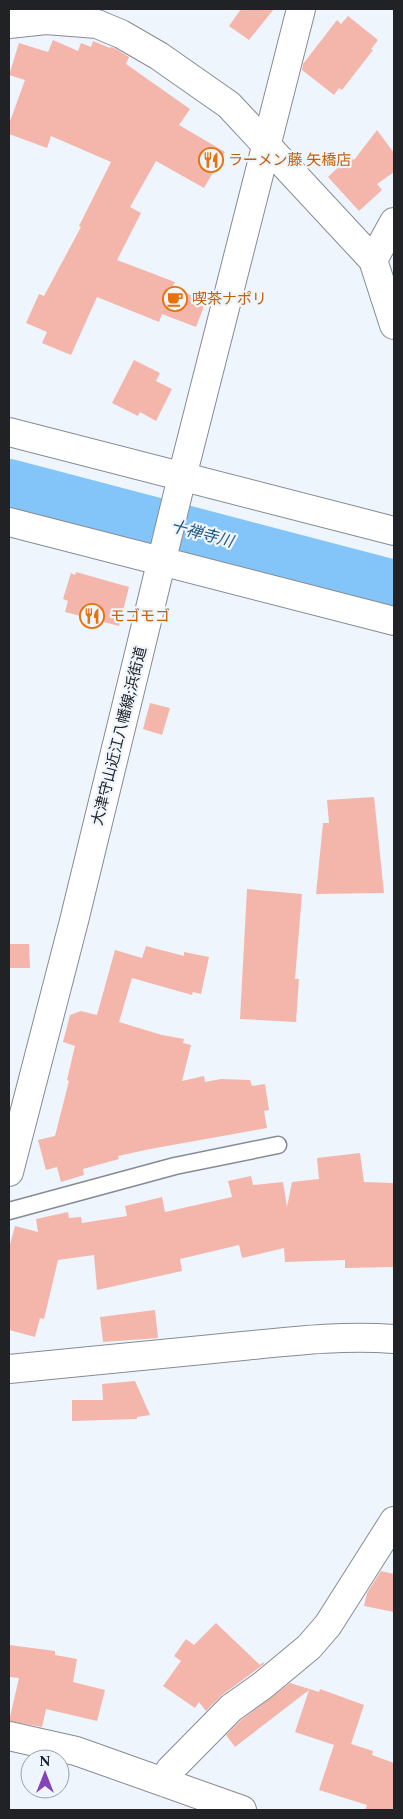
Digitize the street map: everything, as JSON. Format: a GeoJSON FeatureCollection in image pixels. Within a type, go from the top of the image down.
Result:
{"type":"FeatureCollection","features":[{"type":"Feature","properties":{"kind":"street","name":"大津守山近江八幡線;浜街道"},"geometry":{"type":"LineString","coordinates":[[9,1172],[74,921],[181,481],[301,9]]}},
{"type":"Feature","properties":{"kind":"street"},"geometry":{"type":"LineString","coordinates":[[9,24],[46,20],[98,24],[121,34],[159,56],[229,105],[372,260],[394,325]]}},
{"type":"Feature","properties":{"kind":"street"},"geometry":{"type":"LineString","coordinates":[[372,260],[394,222]]}},
{"type":"Feature","properties":{"kind":"street"},"geometry":{"type":"LineString","coordinates":[[9,432],[181,481],[394,532]]}},
{"type":"Feature","properties":{"kind":"street"},"geometry":{"type":"LineString","coordinates":[[9,522],[164,556],[394,621]]}},
{"type":"Feature","properties":{"kind":"street"},"geometry":{"type":"LineString","coordinates":[[9,1370],[181,1351],[310,1340],[394,1338]]}},
{"type":"Feature","properties":{"kind":"street"},"geometry":{"type":"LineString","coordinates":[[163,1782],[170,1770],[231,1708],[262,1686],[309,1647],[328,1625],[394,1521]]}},
{"type":"Feature","properties":{"kind":"street"},"geometry":{"type":"LineString","coordinates":[[9,1736],[76,1750],[242,1810]]}},
{"type":"Feature","properties":{"kind":"lane"},"geometry":{"type":"LineString","coordinates":[[9,1211],[175,1166],[278,1145]]}},
{"type":"Feature","properties":{"kind":"building"},"geometry":{"type":"Polygon","coordinates":[[[241,9],[274,9],[249,40],[229,26],[241,9]]]}},
{"type":"Feature","properties":{"kind":"building"},"geometry":{"type":"Polygon","coordinates":[[[348,16],[378,40],[371,49],[373,50],[342,90],[339,88],[334,95],[302,70],[303,64],[337,20],[341,24],[348,16]]]}},
{"type":"Feature","properties":{"kind":"building"},"geometry":{"type":"Polygon","coordinates":[[[53,40],[78,51],[81,43],[91,47],[93,41],[114,48],[129,57],[126,64],[190,109],[179,125],[225,152],[204,188],[156,161],[130,207],[141,213],[117,260],[175,282],[172,288],[206,301],[196,327],[162,314],[159,322],[97,297],[71,355],[42,343],[47,332],[26,323],[39,294],[44,296],[81,227],[79,226],[111,162],[51,136],[47,148],[9,134],[9,124],[25,80],[9,75],[19,43],[48,52],[53,40]]]}},
{"type":"Feature","properties":{"kind":"building"},"geometry":{"type":"Polygon","coordinates":[[[377,130],[394,153],[394,172],[377,184],[382,190],[359,211],[328,177],[350,156],[354,160],[377,130]]]}},
{"type":"Feature","properties":{"kind":"building"},"geometry":{"type":"Polygon","coordinates":[[[134,360],[160,373],[156,381],[172,389],[156,421],[140,412],[138,416],[112,403],[134,360]]]}},
{"type":"Feature","properties":{"kind":"building"},"geometry":{"type":"Polygon","coordinates":[[[76,572],[129,587],[119,626],[65,612],[68,601],[63,599],[71,573],[75,575],[76,572]]]}},
{"type":"Feature","properties":{"kind":"building"},"geometry":{"type":"Polygon","coordinates":[[[150,703],[170,708],[162,735],[143,729],[150,703]]]}},
{"type":"Feature","properties":{"kind":"building"},"geometry":{"type":"Polygon","coordinates":[[[374,797],[384,893],[316,894],[323,823],[329,823],[327,800],[374,797]]]}},
{"type":"Feature","properties":{"kind":"building"},"geometry":{"type":"Polygon","coordinates":[[[247,889],[302,894],[295,979],[299,979],[296,1022],[240,1019],[247,889]]]}},
{"type":"Feature","properties":{"kind":"building"},"geometry":{"type":"Polygon","coordinates":[[[9,944],[29,944],[30,968],[9,968],[9,944]]]}},
{"type":"Feature","properties":{"kind":"building"},"geometry":{"type":"Polygon","coordinates":[[[146,946],[184,956],[184,952],[209,957],[201,994],[193,992],[192,995],[132,978],[119,1022],[162,1035],[184,1039],[183,1043],[191,1045],[182,1081],[204,1076],[205,1082],[221,1079],[250,1080],[252,1086],[265,1084],[269,1110],[264,1111],[267,1128],[118,1156],[119,1159],[83,1169],[84,1175],[61,1182],[57,1167],[46,1170],[38,1140],[55,1136],[69,1081],[67,1080],[75,1046],[63,1042],[70,1015],[81,1011],[97,1015],[115,950],[142,958],[146,946]]]}},
{"type":"Feature","properties":{"kind":"building"},"geometry":{"type":"Polygon","coordinates":[[[360,1153],[364,1182],[394,1183],[394,1267],[345,1268],[345,1260],[285,1262],[284,1248],[242,1258],[239,1245],[180,1259],[182,1271],[97,1290],[94,1255],[58,1260],[44,1319],[40,1318],[35,1337],[9,1330],[9,1248],[15,1226],[38,1232],[36,1219],[68,1212],[69,1218],[81,1217],[82,1223],[127,1216],[125,1206],[162,1197],[165,1212],[232,1197],[228,1181],[251,1176],[253,1185],[283,1182],[287,1207],[292,1182],[319,1179],[317,1158],[360,1153]]]}},
{"type":"Feature","properties":{"kind":"building"},"geometry":{"type":"Polygon","coordinates":[[[155,1310],[158,1338],[103,1342],[100,1317],[155,1310]]]}},
{"type":"Feature","properties":{"kind":"building"},"geometry":{"type":"Polygon","coordinates":[[[135,1381],[150,1415],[137,1417],[137,1419],[72,1421],[72,1400],[103,1400],[102,1384],[135,1381]]]}},
{"type":"Feature","properties":{"kind":"building"},"geometry":{"type":"Polygon","coordinates":[[[381,1571],[394,1574],[394,1612],[364,1606],[367,1593],[381,1571]]]}},
{"type":"Feature","properties":{"kind":"building"},"geometry":{"type":"Polygon","coordinates":[[[216,1623],[260,1665],[263,1662],[264,1664],[222,1695],[206,1711],[199,1702],[195,1708],[163,1686],[181,1661],[174,1656],[186,1639],[194,1645],[216,1623]]]}},
{"type":"Feature","properties":{"kind":"building"},"geometry":{"type":"Polygon","coordinates":[[[9,1645],[55,1651],[55,1655],[77,1659],[73,1682],[105,1690],[97,1721],[46,1709],[42,1727],[9,1721],[19,1678],[9,1677],[9,1645]]]}},
{"type":"Feature","properties":{"kind":"building"},"geometry":{"type":"Polygon","coordinates":[[[290,1683],[319,1692],[320,1689],[364,1705],[351,1744],[373,1751],[372,1755],[394,1763],[394,1810],[365,1810],[367,1805],[319,1790],[334,1745],[295,1732],[309,1690],[235,1747],[226,1735],[241,1720],[290,1683]]]}},
{"type":"Feature","properties":{"kind":"waterway","name":"十禅寺川"},"geometry":{"type":"LineString","coordinates":[[9,483],[394,584]]}},
{"type":"Feature","properties":{"kind":"place","name":"ラーメン藤 矢橋店"},"geometry":{"type":"Point","coordinates":[211,160]}},
{"type":"Feature","properties":{"kind":"place","name":"喫茶ナポリ"},"geometry":{"type":"Point","coordinates":[175,299]}},
{"type":"Feature","properties":{"kind":"place","name":"モゴモゴ"},"geometry":{"type":"Point","coordinates":[92,616]}}]}
